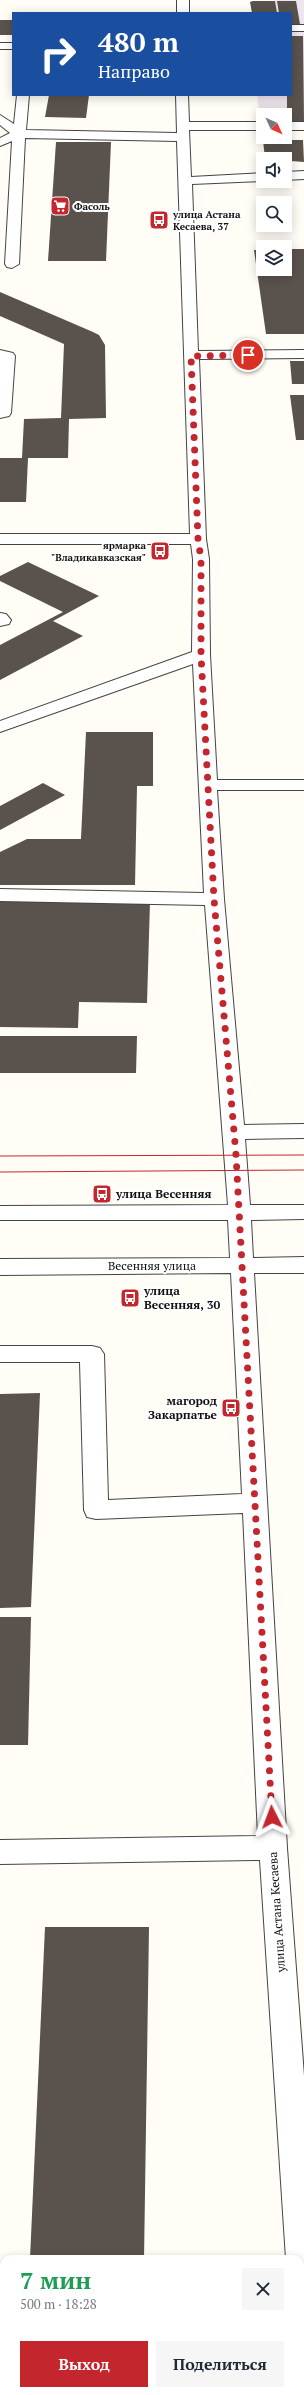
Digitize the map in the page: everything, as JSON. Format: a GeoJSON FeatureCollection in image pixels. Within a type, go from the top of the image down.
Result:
{"type":"FeatureCollection","features":[{"type":"Feature","properties":{"kind":"street"},"geometry":{"type":"LineString","coordinates":[[183,0],[183,12]]}},
{"type":"Feature","properties":{"kind":"street"},"geometry":{"type":"LineString","coordinates":[[292,28],[304,28]]}},
{"type":"Feature","properties":{"kind":"street"},"geometry":{"type":"LineString","coordinates":[[0,46],[12,46]]}},
{"type":"Feature","properties":{"kind":"street"},"geometry":{"type":"LineString","coordinates":[[12,264],[19,134],[23,96]]}},
{"type":"Feature","properties":{"kind":"street","name":"улица Астана Кесаева"},"geometry":{"type":"LineString","coordinates":[[182,96],[198,539],[201,559],[201,655],[214,899],[234,1132],[256,1503],[273,1848],[302,2255]]}},
{"type":"Feature","properties":{"kind":"street"},"geometry":{"type":"LineString","coordinates":[[0,119],[19,134]]}},
{"type":"Feature","properties":{"kind":"street"},"geometry":{"type":"LineString","coordinates":[[292,126],[304,126]]}},
{"type":"Feature","properties":{"kind":"street"},"geometry":{"type":"LineString","coordinates":[[0,142],[19,134],[183,132],[256,127]]}},
{"type":"Feature","properties":{"kind":"street"},"geometry":{"type":"LineString","coordinates":[[292,176],[304,175]]}},
{"type":"Feature","properties":{"kind":"street"},"geometry":{"type":"LineString","coordinates":[[185,181],[256,177]]}},
{"type":"Feature","properties":{"kind":"street"},"geometry":{"type":"LineString","coordinates":[[0,354],[8,356],[4,413],[0,414]]}},
{"type":"Feature","properties":{"kind":"street"},"geometry":{"type":"LineString","coordinates":[[191,356],[304,354]]}},
{"type":"Feature","properties":{"kind":"street"},"geometry":{"type":"LineString","coordinates":[[0,539],[198,539]]}},
{"type":"Feature","properties":{"kind":"street"},"geometry":{"type":"LineString","coordinates":[[0,727],[201,655]]}},
{"type":"Feature","properties":{"kind":"street"},"geometry":{"type":"LineString","coordinates":[[209,785],[304,785]]}},
{"type":"Feature","properties":{"kind":"street"},"geometry":{"type":"LineString","coordinates":[[0,895],[214,899]]}},
{"type":"Feature","properties":{"kind":"street"},"geometry":{"type":"LineString","coordinates":[[234,1132],[304,1131]]}},
{"type":"Feature","properties":{"kind":"street"},"geometry":{"type":"LineString","coordinates":[[0,1213],[304,1212]]}},
{"type":"Feature","properties":{"kind":"street","name":"Весенняя улица"},"geometry":{"type":"LineString","coordinates":[[0,1267],[304,1265]]}},
{"type":"Feature","properties":{"kind":"street"},"geometry":{"type":"LineString","coordinates":[[0,1354],[92,1354],[96,1510],[256,1503]]}},
{"type":"Feature","properties":{"kind":"street"},"geometry":{"type":"LineString","coordinates":[[0,1852],[273,1848]]}},
{"type":"Feature","properties":{"kind":"shaded area"},"geometry":{"type":"Polygon","coordinates":[[[275,0],[304,0],[304,120],[292,120],[292,108],[259,108],[257,96],[292,96],[292,12],[275,12],[275,0]]]}},
{"type":"Feature","properties":{"kind":"building"},"geometry":{"type":"Polygon","coordinates":[[[275,1],[277,12],[252,12],[250,2],[275,1]]]}},
{"type":"Feature","properties":{"kind":"building"},"geometry":{"type":"Polygon","coordinates":[[[277,1],[296,1],[301,30],[292,30],[292,12],[279,12],[277,1]]]}},
{"type":"Feature","properties":{"kind":"building"},"geometry":{"type":"Polygon","coordinates":[[[0,20],[12,20],[12,35],[0,35],[0,20]]]}},
{"type":"Feature","properties":{"kind":"building"},"geometry":{"type":"Polygon","coordinates":[[[292,36],[303,36],[304,121],[292,121],[292,108],[287,108],[287,96],[292,96],[292,36]]]}},
{"type":"Feature","properties":{"kind":"building"},"geometry":{"type":"Polygon","coordinates":[[[49,96],[89,96],[86,118],[45,117],[49,96]]]}},
{"type":"Feature","properties":{"kind":"building"},"geometry":{"type":"Polygon","coordinates":[[[292,140],[303,140],[304,162],[292,161],[292,152],[264,152],[263,144],[292,144],[292,140]]]}},
{"type":"Feature","properties":{"kind":"building"},"geometry":{"type":"Polygon","coordinates":[[[56,142],[111,142],[106,261],[48,261],[56,142]]]}},
{"type":"Feature","properties":{"kind":"building"},"geometry":{"type":"Polygon","coordinates":[[[292,249],[304,249],[304,334],[266,334],[258,276],[292,276],[292,249]]]}},
{"type":"Feature","properties":{"kind":"building"},"geometry":{"type":"Polygon","coordinates":[[[254,250],[256,250],[256,264],[254,250]]]}},
{"type":"Feature","properties":{"kind":"building"},"geometry":{"type":"Polygon","coordinates":[[[0,292],[99,335],[105,345],[106,418],[69,419],[68,458],[28,458],[26,502],[0,502],[0,458],[22,458],[24,419],[61,418],[64,344],[0,316],[0,292]]]}},
{"type":"Feature","properties":{"kind":"building"},"geometry":{"type":"Polygon","coordinates":[[[290,361],[304,361],[304,384],[292,384],[290,361]]]}},
{"type":"Feature","properties":{"kind":"building"},"geometry":{"type":"Polygon","coordinates":[[[290,395],[304,395],[304,440],[296,440],[290,395]]]}},
{"type":"Feature","properties":{"kind":"building"},"geometry":{"type":"Polygon","coordinates":[[[28,562],[99,596],[53,621],[83,636],[0,680],[0,645],[63,612],[0,581],[0,576],[28,562]]]}},
{"type":"Feature","properties":{"kind":"building"},"geometry":{"type":"Polygon","coordinates":[[[86,732],[153,732],[153,786],[137,786],[135,885],[0,885],[0,852],[27,839],[81,839],[86,732]]]}},
{"type":"Feature","properties":{"kind":"building"},"geometry":{"type":"Polygon","coordinates":[[[43,783],[65,795],[0,830],[0,806],[43,783]]]}},
{"type":"Feature","properties":{"kind":"building"},"geometry":{"type":"Polygon","coordinates":[[[0,901],[150,902],[147,1003],[79,1002],[78,1028],[0,1027],[0,901]]]}},
{"type":"Feature","properties":{"kind":"building"},"geometry":{"type":"Polygon","coordinates":[[[0,1036],[137,1036],[136,1073],[0,1073],[0,1036]]]}},
{"type":"Feature","properties":{"kind":"building"},"geometry":{"type":"Polygon","coordinates":[[[40,1393],[31,1607],[0,1608],[0,1394],[40,1393]]]}},
{"type":"Feature","properties":{"kind":"building"},"geometry":{"type":"Polygon","coordinates":[[[0,1617],[31,1617],[28,1745],[0,1745],[0,1617]]]}},
{"type":"Feature","properties":{"kind":"building"},"geometry":{"type":"Polygon","coordinates":[[[45,1927],[149,1927],[144,2255],[30,2255],[45,1927]]]}},
{"type":"Feature","properties":{"kind":"tram line"},"geometry":{"type":"LineString","coordinates":[[0,1156],[304,1155]]}},
{"type":"Feature","properties":{"kind":"tram line"},"geometry":{"type":"LineString","coordinates":[[0,1172],[304,1170]]}},
{"type":"Feature","properties":{"kind":"place","name":"Фасоль"},"geometry":{"type":"Point","coordinates":[60,206]}},
{"type":"Feature","properties":{"kind":"place","name":"улица Астана Кесаева, 37"},"geometry":{"type":"Point","coordinates":[159,220]}},
{"type":"Feature","properties":{"kind":"place","name":"ярмарка \"Владикавказская\""},"geometry":{"type":"Point","coordinates":[160,551]}},
{"type":"Feature","properties":{"kind":"place","name":"улица Весенняя"},"geometry":{"type":"Point","coordinates":[102,1194]}},
{"type":"Feature","properties":{"kind":"place","name":"улица Весенняя, 30"},"geometry":{"type":"Point","coordinates":[130,1298]}},
{"type":"Feature","properties":{"kind":"place","name":"магород Закарпатье"},"geometry":{"type":"Point","coordinates":[231,1408]}},
{"type":"Feature","properties":{"kind":"route"},"geometry":{"type":"LineString","coordinates":[[248,355],[191,356],[198,539],[201,559],[201,655],[214,899],[236,1155],[272,1817]]}}]}
